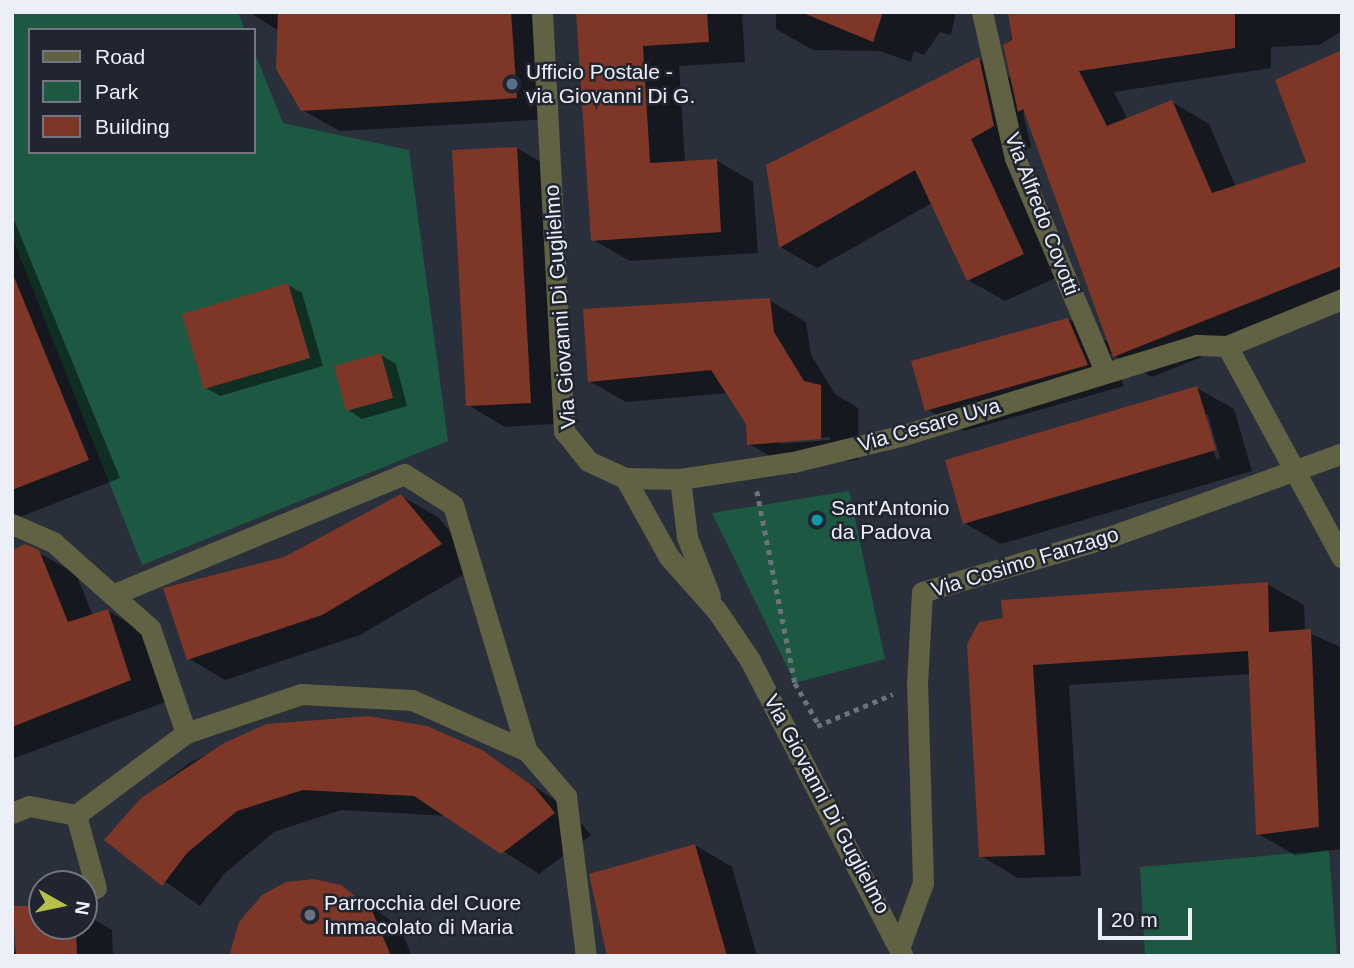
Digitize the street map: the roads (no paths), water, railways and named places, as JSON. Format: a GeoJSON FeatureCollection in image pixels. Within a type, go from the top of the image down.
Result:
{"type":"FeatureCollection","features":[{"type":"Feature","properties":{"kind":"street","name":"Via Giovanni Di Guglielmo"},"geometry":{"type":"LineString","coordinates":[[542,12],[565,432],[588,461],[625,478],[669,557],[717,611],[792,736],[902,949]]}},
{"type":"Feature","properties":{"kind":"street","name":"Via Alfredo Covotti"},"geometry":{"type":"LineString","coordinates":[[982,12],[1015,158],[1105,371]]}},
{"type":"Feature","properties":{"kind":"street","name":"Via Cesare Uva"},"geometry":{"type":"LineString","coordinates":[[625,478],[680,479],[904,435],[1105,371],[1197,345],[1227,346],[1342,299]]}},
{"type":"Feature","properties":{"kind":"street"},"geometry":{"type":"LineString","coordinates":[[1227,346],[1342,558]]}},
{"type":"Feature","properties":{"kind":"street","name":"Via Cosimo Fanzago"},"geometry":{"type":"LineString","coordinates":[[902,949],[923,883],[917,684],[922,592],[1112,536],[1295,467],[1342,453]]}},
{"type":"Feature","properties":{"kind":"street"},"geometry":{"type":"LineString","coordinates":[[117,593],[404,474],[453,505],[527,751],[566,796],[586,956]]}},
{"type":"Feature","properties":{"kind":"street"},"geometry":{"type":"LineString","coordinates":[[680,479],[687,537],[717,611]]}},
{"type":"Feature","properties":{"kind":"street"},"geometry":{"type":"LineString","coordinates":[[12,524],[53,542],[117,593],[149,628],[186,733]]}},
{"type":"Feature","properties":{"kind":"street"},"geometry":{"type":"LineString","coordinates":[[12,813],[29,806],[76,816],[186,733],[300,694],[412,700],[527,751]]}},
{"type":"Feature","properties":{"kind":"street"},"geometry":{"type":"LineString","coordinates":[[76,816],[91,870]]}},
{"type":"Feature","properties":{"kind":"place","name":"Ufficio Postale - via Giovanni Di G."},"geometry":{"type":"Point","coordinates":[512,84]}},
{"type":"Feature","properties":{"kind":"place","name":"Sant'Antonio da Padova"},"geometry":{"type":"Point","coordinates":[817,520]}},
{"type":"Feature","properties":{"kind":"place","name":"Parrocchia del Cuore Immacolato di Maria"},"geometry":{"type":"Point","coordinates":[310,915]}}]}
